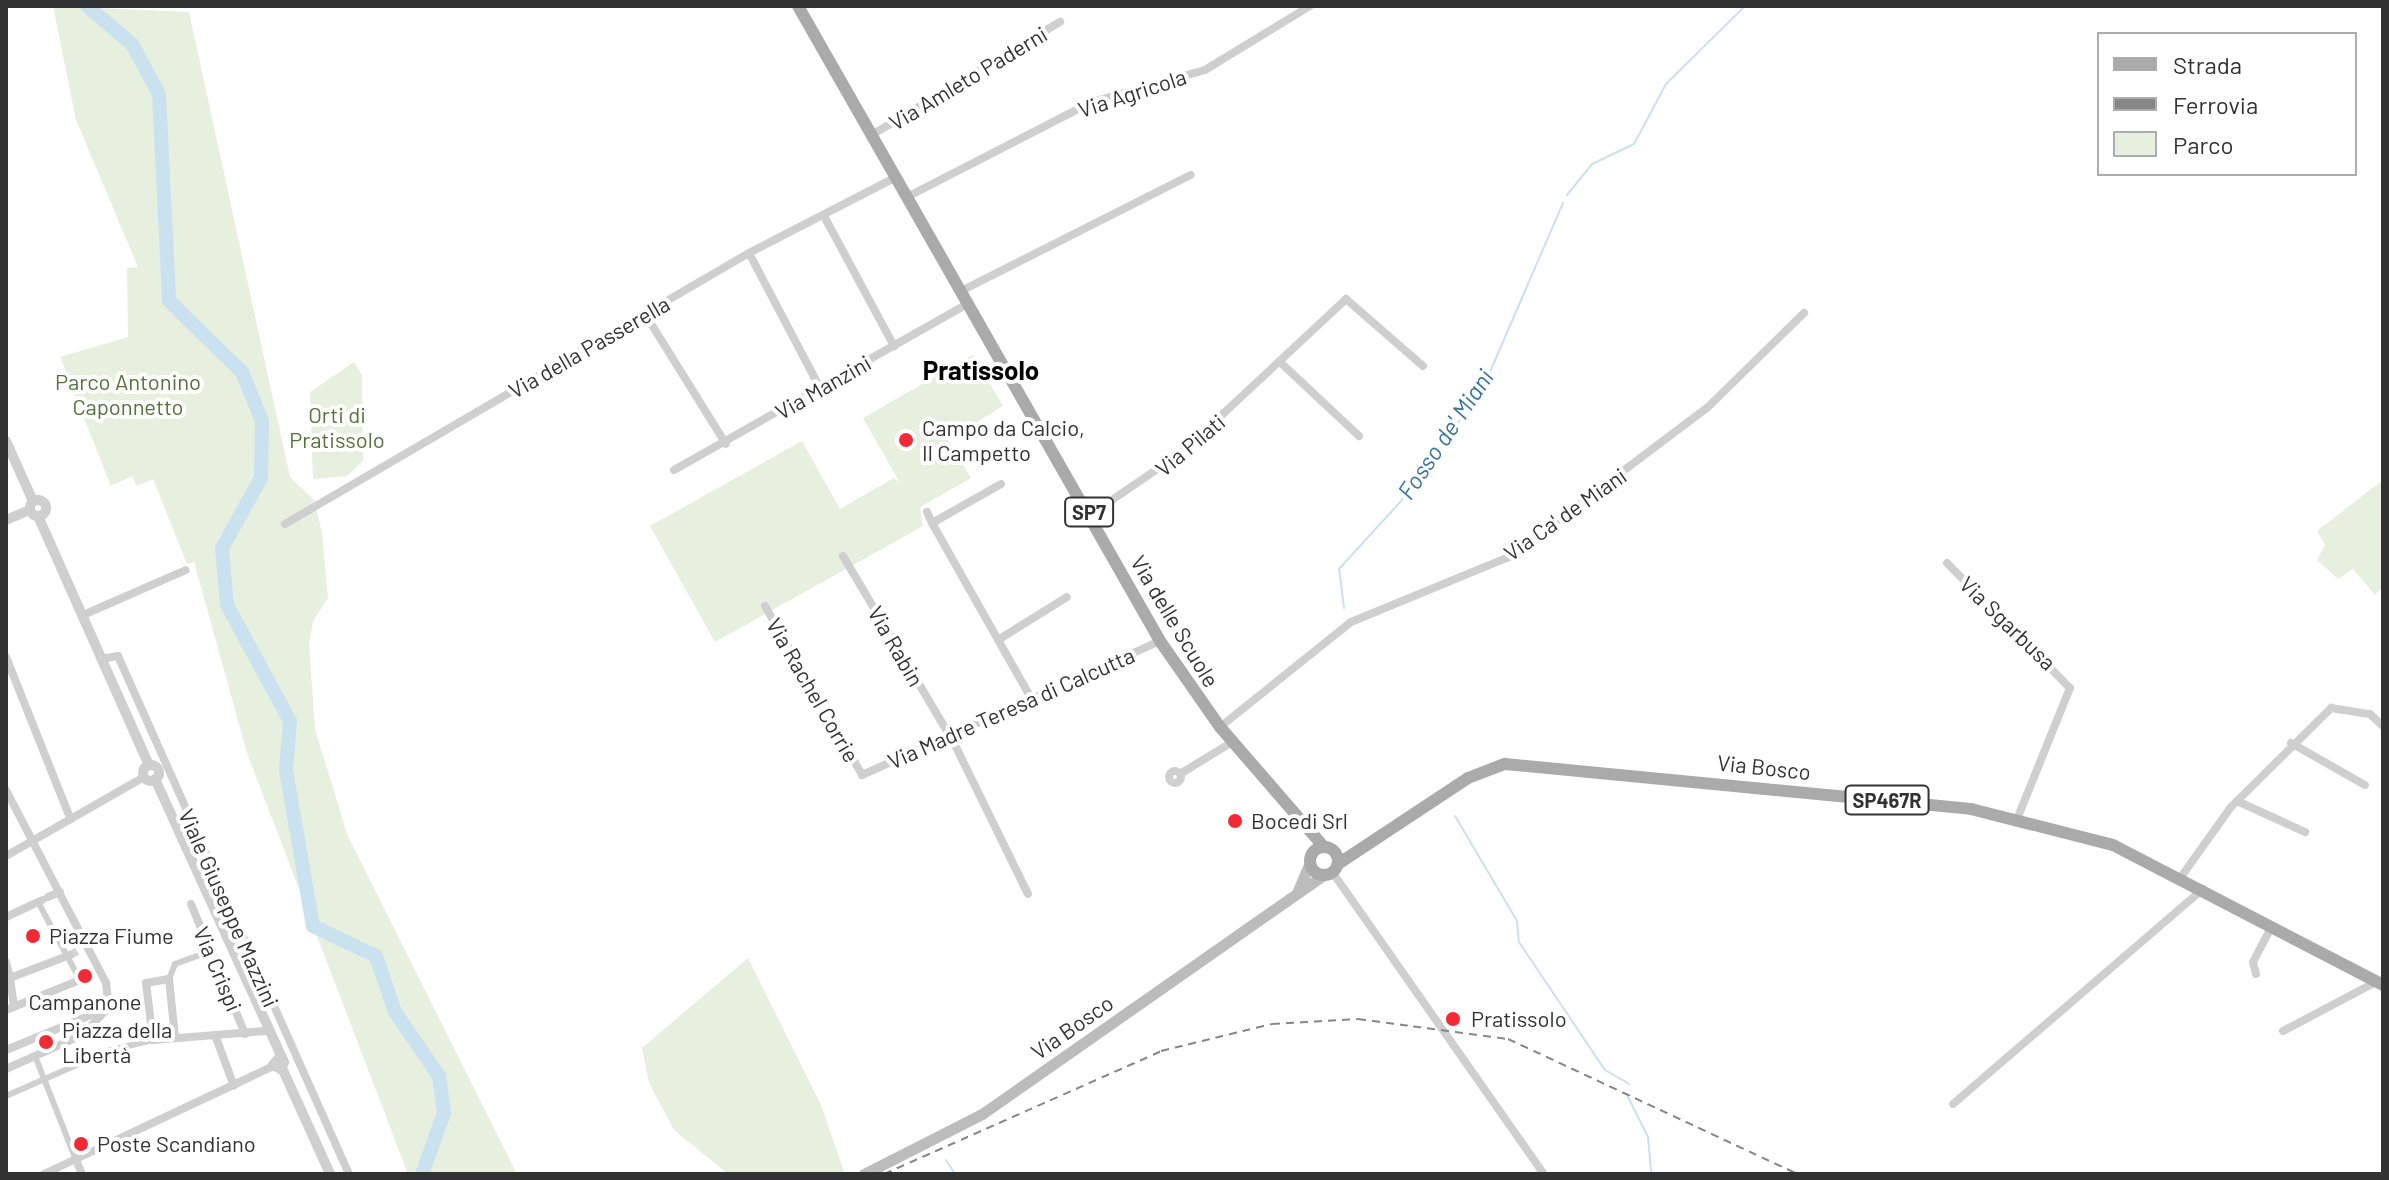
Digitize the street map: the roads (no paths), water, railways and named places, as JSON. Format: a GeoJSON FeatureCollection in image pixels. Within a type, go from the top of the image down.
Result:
{"type":"FeatureCollection","features":[{"type":"Feature","properties":{"kind":"main road","name":"Via delle Scuole"},"geometry":{"type":"LineString","coordinates":[[800,7],[875,133],[907,197],[963,290],[1160,641],[1232,742],[1305,831],[1326,847]]}},
{"type":"Feature","properties":{"kind":"main road","name":"Via Bosco"},"geometry":{"type":"LineString","coordinates":[[864,1174],[960,1129],[1375,838],[1468,778],[1524,763],[2018,817],[2102,841],[2181,877],[2381,983]]}},
{"type":"Feature","properties":{"kind":"main road","name":"Via delle Scuole"},"geometry":{"type":"LineString","coordinates":[[1305,831],[1310,860]]}},
{"type":"Feature","properties":{"kind":"main road","name":"Via Bosco"},"geometry":{"type":"LineString","coordinates":[[1326,847],[1375,838]]}},
{"type":"Feature","properties":{"kind":"main road"},"geometry":{"type":"LineString","coordinates":[[1294,897],[1310,860],[1326,847],[1331,871]]}},
{"type":"Feature","properties":{"kind":"main road"},"geometry":{"type":"LineString","coordinates":[[1310,860],[1331,871]]}},
{"type":"Feature","properties":{"kind":"street","name":"Via Agricola"},"geometry":{"type":"LineString","coordinates":[[907,197],[1092,102],[1216,65],[1310,6]]}},
{"type":"Feature","properties":{"kind":"street","name":"Via Amleto Paderni"},"geometry":{"type":"LineString","coordinates":[[875,133],[1060,22]]}},
{"type":"Feature","properties":{"kind":"street"},"geometry":{"type":"LineString","coordinates":[[963,290],[1191,175]]}},
{"type":"Feature","properties":{"kind":"street","name":"Via della Passerella"},"geometry":{"type":"LineString","coordinates":[[285,524],[749,253],[896,177]]}},
{"type":"Feature","properties":{"kind":"street"},"geometry":{"type":"LineString","coordinates":[[824,216],[894,346]]}},
{"type":"Feature","properties":{"kind":"street"},"geometry":{"type":"LineString","coordinates":[[749,253],[820,388]]}},
{"type":"Feature","properties":{"kind":"street","name":"Via Pilati"},"geometry":{"type":"LineString","coordinates":[[1090,515],[1140,487],[1281,363],[1346,299],[1423,366]]}},
{"type":"Feature","properties":{"kind":"street","name":"Via Manzini"},"geometry":{"type":"LineString","coordinates":[[674,470],[726,444],[970,303]]}},
{"type":"Feature","properties":{"kind":"street","name":"Via Ca' de Miani"},"geometry":{"type":"LineString","coordinates":[[1220,727],[1351,622],[1509,557],[1707,408],[1804,313]]}},
{"type":"Feature","properties":{"kind":"street"},"geometry":{"type":"LineString","coordinates":[[645,314],[726,444]]}},
{"type":"Feature","properties":{"kind":"street"},"geometry":{"type":"LineString","coordinates":[[1281,363],[1359,436]]}},
{"type":"Feature","properties":{"kind":"street"},"geometry":{"type":"LineString","coordinates":[[6,441],[101,659]]}},
{"type":"Feature","properties":{"kind":"street"},"geometry":{"type":"LineString","coordinates":[[932,523],[1001,484]]}},
{"type":"Feature","properties":{"kind":"street"},"geometry":{"type":"LineString","coordinates":[[6,520],[34,509]]}},
{"type":"Feature","properties":{"kind":"street"},"geometry":{"type":"LineString","coordinates":[[927,512],[1031,698]]}},
{"type":"Feature","properties":{"kind":"street","name":"Via Rabin"},"geometry":{"type":"LineString","coordinates":[[843,556],[950,735],[1028,894]]}},
{"type":"Feature","properties":{"kind":"street","name":"Via Sgarbusa"},"geometry":{"type":"LineString","coordinates":[[1947,563],[2070,688],[2018,817]]}},
{"type":"Feature","properties":{"kind":"street"},"geometry":{"type":"LineString","coordinates":[[83,615],[186,570]]}},
{"type":"Feature","properties":{"kind":"street"},"geometry":{"type":"LineString","coordinates":[[998,640],[1067,597]]}},
{"type":"Feature","properties":{"kind":"street","name":"Via Rachel Corrie"},"geometry":{"type":"LineString","coordinates":[[765,606],[862,775]]}},
{"type":"Feature","properties":{"kind":"street","name":"Via Madre Teresa di Calcutta"},"geometry":{"type":"LineString","coordinates":[[862,775],[1160,641]]}},
{"type":"Feature","properties":{"kind":"street","name":"Viale Giuseppe Mazzini"},"geometry":{"type":"LineString","coordinates":[[330,1174],[150,778],[158,770],[149,765],[101,659],[118,656],[349,1174]]}},
{"type":"Feature","properties":{"kind":"street"},"geometry":{"type":"LineString","coordinates":[[6,657],[10,679],[71,820]]}},
{"type":"Feature","properties":{"kind":"street"},"geometry":{"type":"LineString","coordinates":[[2181,877],[2237,801],[2291,743],[2331,708],[2370,714],[2383,726]]}},
{"type":"Feature","properties":{"kind":"street"},"geometry":{"type":"LineString","coordinates":[[1180,774],[1232,742]]}},
{"type":"Feature","properties":{"kind":"street"},"geometry":{"type":"LineString","coordinates":[[2291,743],[2365,785]]}},
{"type":"Feature","properties":{"kind":"street"},"geometry":{"type":"LineString","coordinates":[[6,856],[150,778]]}},
{"type":"Feature","properties":{"kind":"street"},"geometry":{"type":"LineString","coordinates":[[6,790],[100,971],[109,1007]]}},
{"type":"Feature","properties":{"kind":"street"},"geometry":{"type":"LineString","coordinates":[[2237,801],[2305,832]]}},
{"type":"Feature","properties":{"kind":"street"},"geometry":{"type":"LineString","coordinates":[[1331,871],[1544,1174]]}},
{"type":"Feature","properties":{"kind":"street"},"geometry":{"type":"LineString","coordinates":[[1953,1104],[2203,889]]}},
{"type":"Feature","properties":{"kind":"street"},"geometry":{"type":"LineString","coordinates":[[6,917],[60,892]]}},
{"type":"Feature","properties":{"kind":"street"},"geometry":{"type":"LineString","coordinates":[[43,900],[85,978]]}},
{"type":"Feature","properties":{"kind":"street","name":"Via Crispi"},"geometry":{"type":"LineString","coordinates":[[191,904],[207,952],[245,1034]]}},
{"type":"Feature","properties":{"kind":"street"},"geometry":{"type":"LineString","coordinates":[[2256,974],[2253,962],[2272,926]]}},
{"type":"Feature","properties":{"kind":"street"},"geometry":{"type":"LineString","coordinates":[[10,978],[88,946]]}},
{"type":"Feature","properties":{"kind":"street"},"geometry":{"type":"LineString","coordinates":[[175,1037],[169,979],[175,964],[207,952]]}},
{"type":"Feature","properties":{"kind":"street"},"geometry":{"type":"LineString","coordinates":[[6,962],[10,978],[10,1008],[100,971]]}},
{"type":"Feature","properties":{"kind":"street"},"geometry":{"type":"LineString","coordinates":[[153,1040],[146,983],[169,979]]}},
{"type":"Feature","properties":{"kind":"street","name":"Via Bosco"},"geometry":{"type":"LineString","coordinates":[[2283,1031],[2381,983]]}},
{"type":"Feature","properties":{"kind":"street"},"geometry":{"type":"LineString","coordinates":[[6,1050],[109,1007]]}},
{"type":"Feature","properties":{"kind":"street"},"geometry":{"type":"LineString","coordinates":[[6,1069],[82,1035],[109,1007]]}},
{"type":"Feature","properties":{"kind":"street"},"geometry":{"type":"LineString","coordinates":[[6,1096],[153,1040],[266,1031]]}},
{"type":"Feature","properties":{"kind":"street"},"geometry":{"type":"LineString","coordinates":[[215,1035],[234,1086]]}},
{"type":"Feature","properties":{"kind":"street"},"geometry":{"type":"LineString","coordinates":[[29,1040],[82,1174]]}},
{"type":"Feature","properties":{"kind":"street"},"geometry":{"type":"LineString","coordinates":[[44,1174],[278,1064]]}},
{"type":"Feature","properties":{"kind":"waterway"},"geometry":{"type":"LineString","coordinates":[[87,6],[132,44],[159,94],[169,301],[242,372],[262,421],[261,478],[222,548],[227,605],[290,721],[286,770],[313,926],[376,956],[395,1012],[439,1076],[444,1113],[422,1174]]}},
{"type":"Feature","properties":{"kind":"waterway","name":"Fosso de' Miani"},"geometry":{"type":"LineString","coordinates":[[1567,195],[1592,164],[1634,144],[1666,84],[1745,6]]}},
{"type":"Feature","properties":{"kind":"waterway","name":"Fosso de' Miani"},"geometry":{"type":"LineString","coordinates":[[1344,608],[1339,569],[1401,501],[1483,388],[1563,203]]}},
{"type":"Feature","properties":{"kind":"waterway","name":"Fosso de' Miani"},"geometry":{"type":"LineString","coordinates":[[1455,816],[1517,921],[1519,942],[1605,1070],[1629,1084]]}},
{"type":"Feature","properties":{"kind":"waterway","name":"Fosso de' Miani"},"geometry":{"type":"LineString","coordinates":[[1628,1097],[1648,1137],[1651,1174]]}},
{"type":"Feature","properties":{"kind":"waterway"},"geometry":{"type":"LineString","coordinates":[[946,1160],[955,1174]]}},
{"type":"Feature","properties":{"kind":"tunnel"},"geometry":{"type":"LineString","coordinates":[[70,955],[78,951]]}},
{"type":"Feature","properties":{"kind":"tunnel"},"geometry":{"type":"LineString","coordinates":[[80,980],[89,976]]}},
{"type":"Feature","properties":{"kind":"railway"},"geometry":{"type":"LineString","coordinates":[[884,1174],[1161,1051],[1272,1024],[1358,1019],[1508,1039],[1798,1174]]}},
{"type":"Feature","properties":{"kind":"place","name":"Campo da Calcio, Il Campetto"},"geometry":{"type":"Point","coordinates":[906,440]}},
{"type":"Feature","properties":{"kind":"place","name":"Bocedi Srl"},"geometry":{"type":"Point","coordinates":[1235,821]}},
{"type":"Feature","properties":{"kind":"place","name":"Piazza Fiume"},"geometry":{"type":"Point","coordinates":[33,936]}},
{"type":"Feature","properties":{"kind":"place","name":"Campanone"},"geometry":{"type":"Point","coordinates":[85,976]}},
{"type":"Feature","properties":{"kind":"place","name":"Pratissolo"},"geometry":{"type":"Point","coordinates":[1453,1019]}},
{"type":"Feature","properties":{"kind":"place","name":"Piazza della Libertà"},"geometry":{"type":"Point","coordinates":[46,1042]}},
{"type":"Feature","properties":{"kind":"place","name":"Poste Scandiano"},"geometry":{"type":"Point","coordinates":[81,1144]}},
{"type":"Feature","properties":{"kind":"district","name":"Pratissolo"},"geometry":{"type":"Point","coordinates":[981,370]}},
{"type":"Feature","properties":{"kind":"park label","name":"Parco Antonino Caponnetto"},"geometry":{"type":"Point","coordinates":[128,394]}},
{"type":"Feature","properties":{"kind":"park label","name":"Orti di Pratissolo"},"geometry":{"type":"Point","coordinates":[337,426]}}]}
